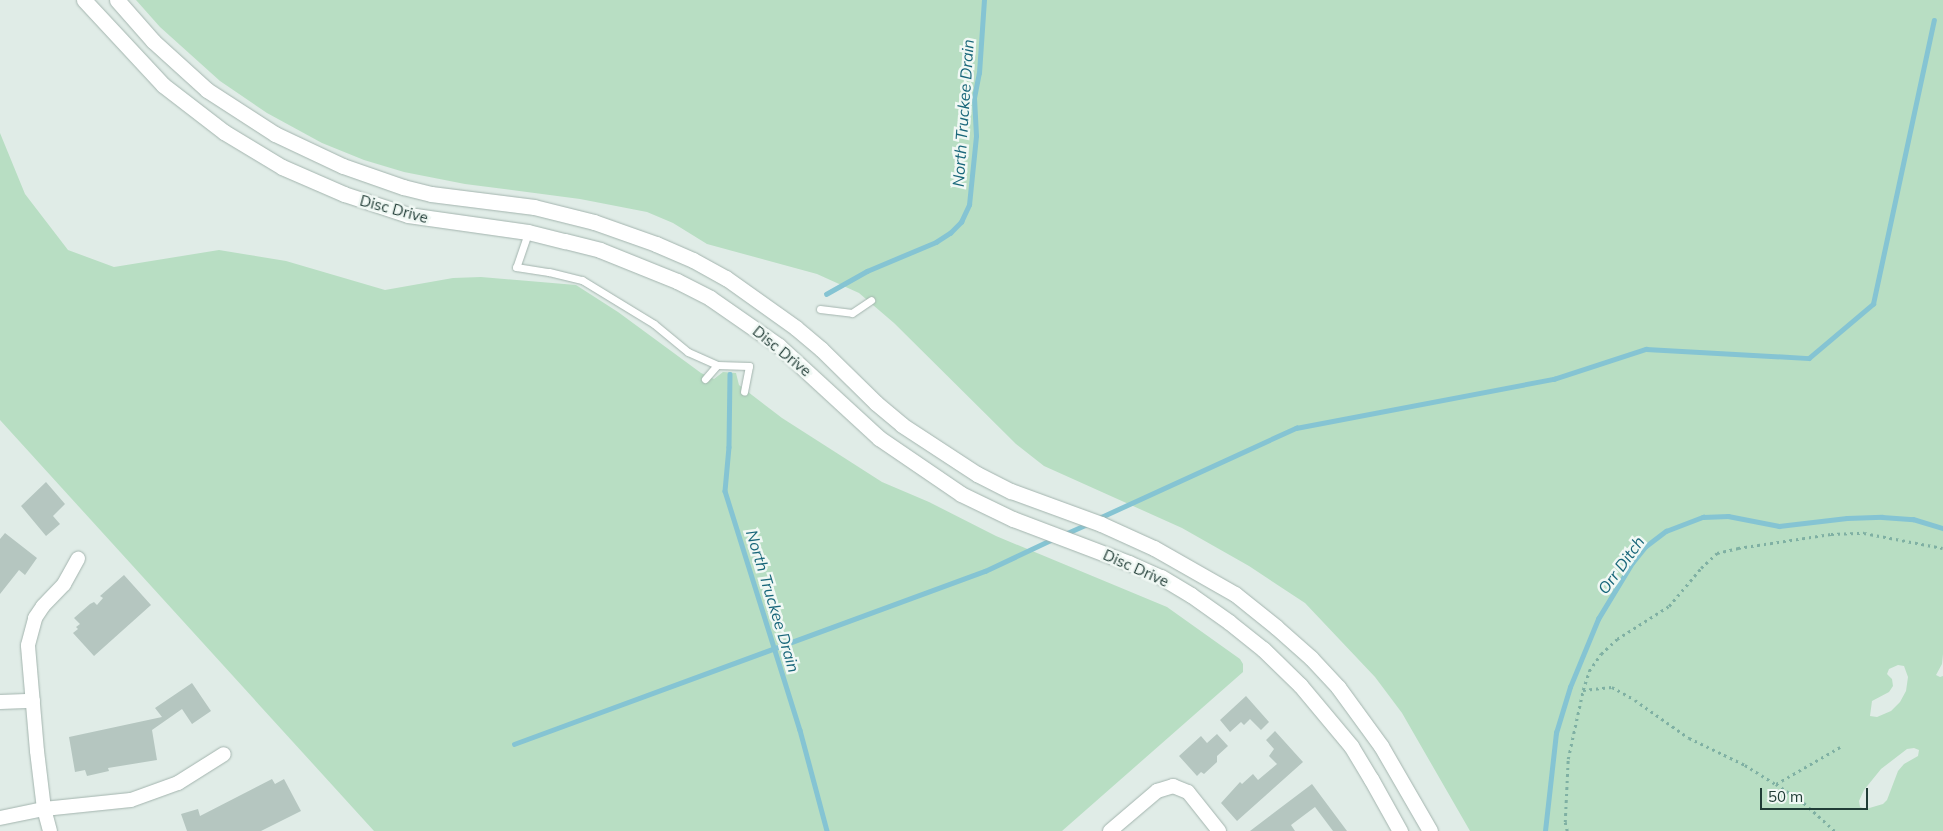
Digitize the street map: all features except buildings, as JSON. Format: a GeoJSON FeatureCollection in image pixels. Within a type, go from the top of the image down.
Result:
{"type":"FeatureCollection","features":[{"type":"Feature","properties":{"kind":"main road","name":"Disc Drive"},"geometry":{"type":"LineString","coordinates":[[84,0],[163,85],[224,132],[282,167],[344,194],[408,215],[528,232],[600,250],[677,281],[710,298],[779,346],[879,438],[961,494],[1013,519],[1129,562],[1161,577],[1222,616],[1263,649],[1300,685],[1325,714],[1372,778],[1400,831]]}},
{"type":"Feature","properties":{"kind":"main road","name":"Disc Drive"},"geometry":{"type":"LineString","coordinates":[[117,0],[153,42],[207,90],[275,134],[343,166],[403,187],[431,194],[534,208],[594,222],[656,244],[693,260],[733,283],[796,328],[822,349],[876,403],[902,425],[977,474],[1011,491],[1101,524],[1154,548],[1235,594],[1276,626],[1338,688],[1381,746],[1430,831]]}},
{"type":"Feature","properties":{"kind":"street"},"geometry":{"type":"LineString","coordinates":[[50,831],[44,809],[28,645],[35,618],[43,606],[64,584],[78,559]]}},
{"type":"Feature","properties":{"kind":"street"},"geometry":{"type":"LineString","coordinates":[[0,702],[33,701]]}},
{"type":"Feature","properties":{"kind":"street"},"geometry":{"type":"LineString","coordinates":[[0,818],[44,809],[130,800],[178,783],[224,754]]}},
{"type":"Feature","properties":{"kind":"street"},"geometry":{"type":"LineString","coordinates":[[1110,831],[1157,791],[1173,786],[1188,792],[1219,831]]}},
{"type":"Feature","properties":{"kind":"lane"},"geometry":{"type":"LineString","coordinates":[[528,232],[516,266],[582,280],[654,324],[688,352],[717,365],[749,366],[744,392]]}},
{"type":"Feature","properties":{"kind":"lane"},"geometry":{"type":"LineString","coordinates":[[820,309],[852,313],[871,300]]}},
{"type":"Feature","properties":{"kind":"lane"},"geometry":{"type":"LineString","coordinates":[[705,379],[717,365]]}},
{"type":"Feature","properties":{"kind":"path"},"geometry":{"type":"LineString","coordinates":[[1567,831],[1565,822],[1568,759],[1582,690],[1589,671],[1601,654],[1618,639],[1669,606],[1701,568],[1717,553],[1831,534],[1864,533],[1943,548]]}},
{"type":"Feature","properties":{"kind":"path"},"geometry":{"type":"LineString","coordinates":[[1582,690],[1612,688],[1649,709],[1689,738],[1744,765],[1776,784],[1804,803],[1835,831]]}},
{"type":"Feature","properties":{"kind":"path"},"geometry":{"type":"LineString","coordinates":[[1776,784],[1840,747]]}},
{"type":"Feature","properties":{"kind":"green space"},"geometry":{"type":"Polygon","coordinates":[[[136,0],[1943,0],[1943,654],[1942,664],[1936,675],[1943,676],[1943,831],[1470,831],[1402,713],[1375,677],[1305,603],[1249,566],[1182,528],[1044,466],[1016,444],[894,323],[859,293],[817,274],[707,244],[673,223],[647,212],[580,199],[465,184],[404,172],[364,160],[322,143],[267,113],[220,81],[160,27],[136,0]],[[1898,665],[1889,669],[1887,674],[1892,679],[1893,686],[1889,692],[1872,701],[1870,716],[1877,717],[1891,711],[1900,702],[1906,691],[1908,677],[1904,666],[1898,665]],[[1914,748],[1907,749],[1881,769],[1864,790],[1859,801],[1860,807],[1866,809],[1883,804],[1887,800],[1898,771],[1904,764],[1918,756],[1919,750],[1914,748]]]}},
{"type":"Feature","properties":{"kind":"green space"},"geometry":{"type":"Polygon","coordinates":[[[0,133],[25,194],[68,250],[114,267],[219,250],[286,261],[385,290],[453,278],[481,277],[576,285],[618,312],[701,373],[714,379],[723,372],[736,373],[739,385],[782,418],[882,482],[929,502],[996,536],[1167,607],[1240,659],[1243,664],[1243,672],[1062,831],[374,831],[0,420],[0,133]]]}},
{"type":"Feature","properties":{"kind":"waterway","name":"North Truckee Drain"},"geometry":{"type":"LineString","coordinates":[[826,294],[867,271],[936,242],[950,233],[961,222],[969,205],[976,136],[974,98],[979,73],[984,0]]}},
{"type":"Feature","properties":{"kind":"waterway"},"geometry":{"type":"LineString","coordinates":[[1099,518],[1296,428],[1554,379],[1646,349],[1809,358],[1873,304],[1934,20]]}},
{"type":"Feature","properties":{"kind":"waterway","name":"North Truckee Drain"},"geometry":{"type":"LineString","coordinates":[[730,374],[729,447],[725,491],[800,730],[827,831]]}},
{"type":"Feature","properties":{"kind":"waterway","name":"Orr Ditch"},"geometry":{"type":"LineString","coordinates":[[1545,831],[1556,733],[1570,687],[1598,619],[1632,563],[1646,546],[1666,531],[1703,517],[1728,516],[1779,526],[1847,518],[1882,517],[1913,519],[1943,528]]}},
{"type":"Feature","properties":{"kind":"waterway"},"geometry":{"type":"LineString","coordinates":[[1065,534],[1087,524]]}},
{"type":"Feature","properties":{"kind":"waterway"},"geometry":{"type":"LineString","coordinates":[[514,744],[985,571],[1053,539]]}}]}
